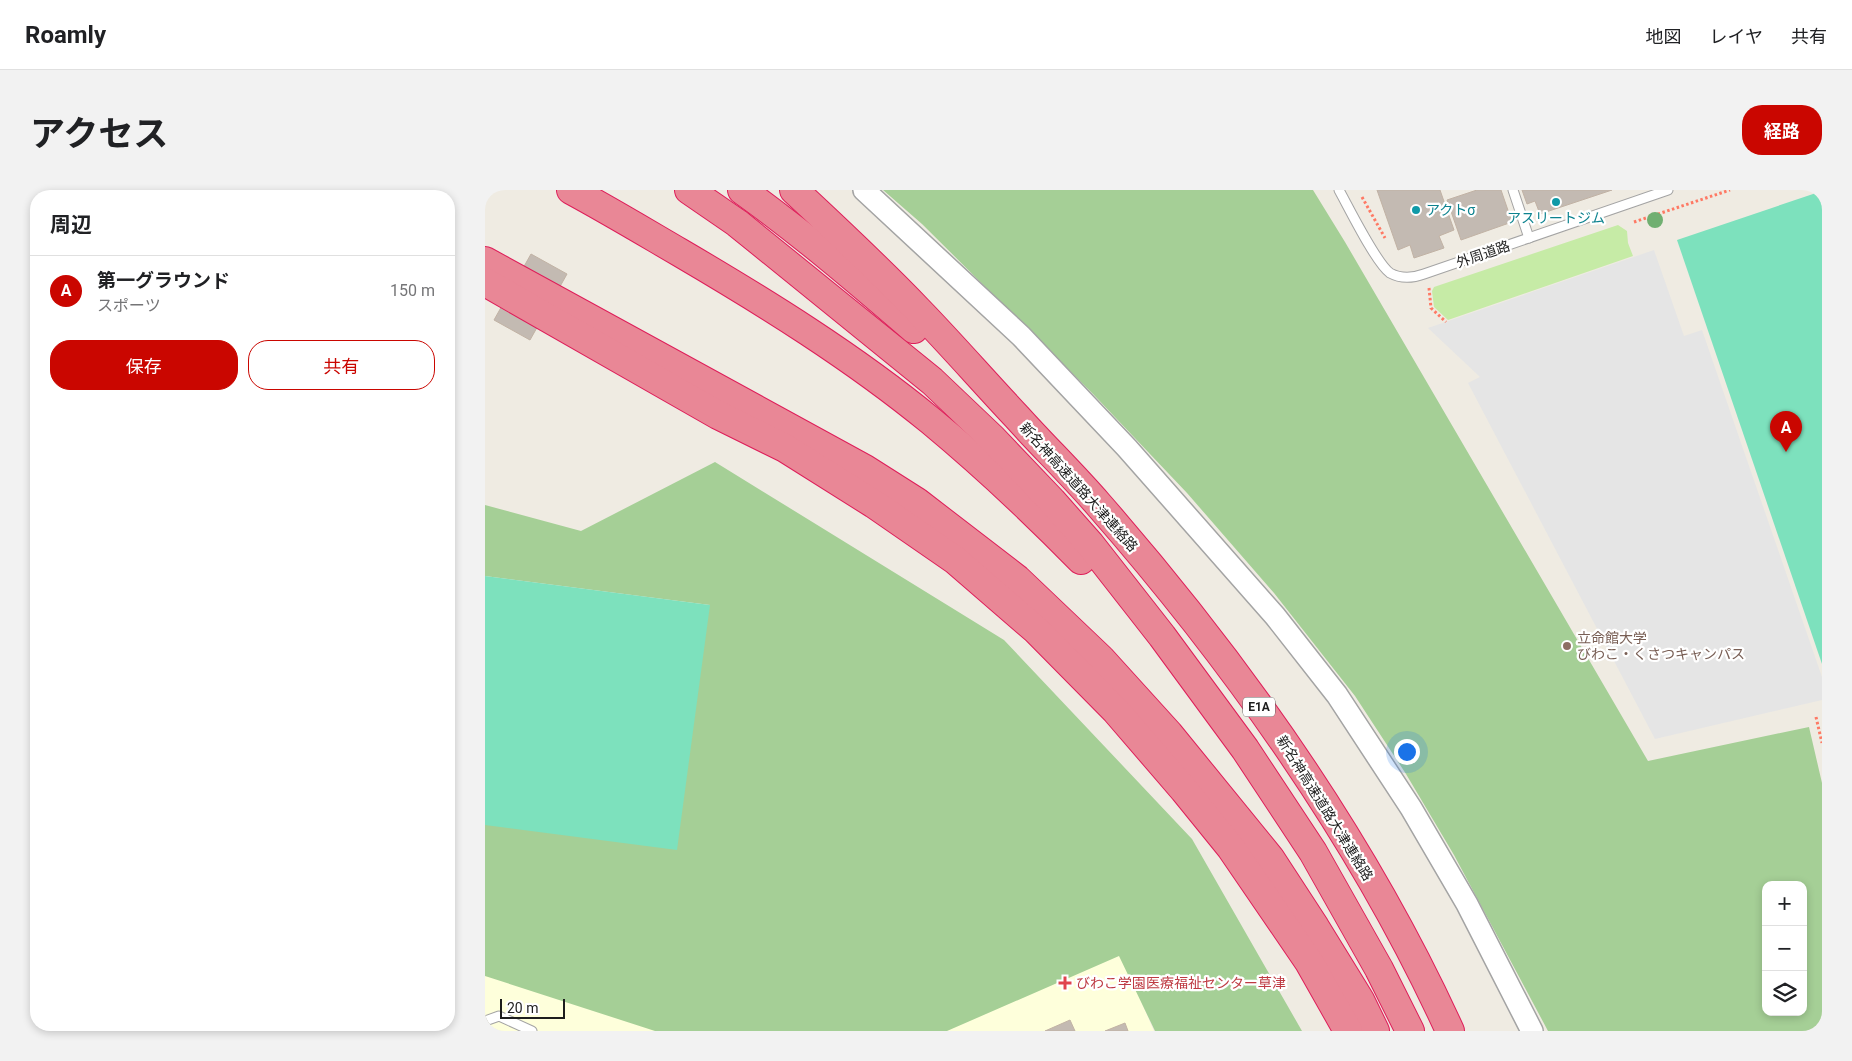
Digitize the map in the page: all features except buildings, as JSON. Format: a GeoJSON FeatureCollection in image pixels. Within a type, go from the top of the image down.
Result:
{"type":"FeatureCollection","features":[{"type":"Feature","properties":{"kind":"highway"},"geometry":{"type":"LineString","coordinates":[[571,190],[752,295],[851,361],[929,420],[984,466],[1036,514],[1116,596],[1206,698]]}},
{"type":"Feature","properties":{"kind":"highway"},"geometry":{"type":"LineString","coordinates":[[689,190],[737,223],[931,381],[991,438],[1052,501],[1090,544],[1162,636],[1206,698]]}},
{"type":"Feature","properties":{"kind":"highway"},"geometry":{"type":"LineString","coordinates":[[742,190],[769,209],[857,280],[1018,419]]}},
{"type":"Feature","properties":{"kind":"highway"},"geometry":{"type":"LineString","coordinates":[[794,190],[843,235],[918,310],[1018,419]]}},
{"type":"Feature","properties":{"kind":"highway"},"geometry":{"type":"LineString","coordinates":[[485,261],[530,296],[718,415],[785,448],[874,504],[955,560],[1036,630],[1116,711],[1231,848],[1309,962],[1349,1031]]}},
{"type":"Feature","properties":{"kind":"highway"},"geometry":{"type":"LineString","coordinates":[[485,282],[530,296],[865,469],[917,502],[1017,579],[1101,659],[1169,734],[1270,858],[1320,935],[1359,1000],[1375,1031]]}},
{"type":"Feature","properties":{"kind":"highway","name":"新名神高速道路大津連絡路"},"geometry":{"type":"LineString","coordinates":[[1018,419],[1097,503],[1239,678],[1305,772],[1344,833],[1411,950],[1450,1031]]}},
{"type":"Feature","properties":{"kind":"highway","name":"E1A"},"geometry":{"type":"LineString","coordinates":[[1206,698],[1245,749],[1313,852],[1379,969],[1410,1031]]}},
{"type":"Feature","properties":{"kind":"highway"},"geometry":{"type":"LineString","coordinates":[[1435,998],[1454,1031]]}},
{"type":"Feature","properties":{"kind":"street"},"geometry":{"type":"LineString","coordinates":[[865,190],[1021,336],[1127,448],[1275,616],[1337,695],[1411,808],[1467,904],[1532,1031]]}},
{"type":"Feature","properties":{"kind":"lane","name":"外周道路"},"geometry":{"type":"LineString","coordinates":[[1339,190],[1380,262],[1397,276],[1414,277],[1668,190]]}},
{"type":"Feature","properties":{"kind":"lane"},"geometry":{"type":"LineString","coordinates":[[1513,190],[1529,238]]}},
{"type":"Feature","properties":{"kind":"lane"},"geometry":{"type":"LineString","coordinates":[[485,1021],[499,1016],[532,1031]]}},
{"type":"Feature","properties":{"kind":"path"},"geometry":{"type":"LineString","coordinates":[[1358,190],[1387,241]]}},
{"type":"Feature","properties":{"kind":"path"},"geometry":{"type":"LineString","coordinates":[[1634,222],[1730,190]]}},
{"type":"Feature","properties":{"kind":"path"},"geometry":{"type":"LineString","coordinates":[[1429,287],[1431,308],[1446,322]]}},
{"type":"Feature","properties":{"kind":"path"},"geometry":{"type":"LineString","coordinates":[[1816,717],[1822,743]]}},
{"type":"Feature","properties":{"kind":"shaded area"},"geometry":{"type":"Polygon","coordinates":[[[1654,250],[1684,336],[1702,330],[1822,677],[1822,700],[1655,739],[1468,383],[1480,377],[1428,328],[1654,250]]]}},
{"type":"Feature","properties":{"kind":"shaded area","name":"びわこ学園医療福祉センター草津"},"geometry":{"type":"Polygon","coordinates":[[[1112,935],[1154,1031],[881,1031],[1112,935]]]}},
{"type":"Feature","properties":{"kind":"shaded area"},"geometry":{"type":"Polygon","coordinates":[[[485,953],[746,1031],[485,1031],[485,953]]]}},
{"type":"Feature","properties":{"kind":"green space"},"geometry":{"type":"Polygon","coordinates":[[[883,190],[1313,190],[1648,761],[1809,727],[1822,783],[1822,1031],[1548,1031],[1454,855],[1406,774],[1355,696],[1274,593],[1187,493],[1093,394],[922,224],[883,190]]]}},
{"type":"Feature","properties":{"kind":"green space"},"geometry":{"type":"Polygon","coordinates":[[[1822,191],[1822,664],[1677,240],[1822,191]]]}},
{"type":"Feature","properties":{"kind":"green space"},"geometry":{"type":"Polygon","coordinates":[[[1618,225],[1627,231],[1628,243],[1633,256],[1448,320],[1434,307],[1432,291],[1434,287],[1618,225]]]}},
{"type":"Feature","properties":{"kind":"green space"},"geometry":{"type":"Polygon","coordinates":[[[715,462],[1004,640],[1192,839],[1302,1031],[1155,1031],[1119,956],[947,1031],[655,1031],[485,976],[485,825],[710,605],[485,576],[485,505],[581,531],[715,462]]]}},
{"type":"Feature","properties":{"kind":"green space"},"geometry":{"type":"Polygon","coordinates":[[[485,576],[710,605],[677,850],[485,825],[485,576]]]}},
{"type":"Feature","properties":{"kind":"place","name":"アスリートジム"},"geometry":{"type":"Point","coordinates":[1556,202]}},
{"type":"Feature","properties":{"kind":"place","name":"アクトσ"},"geometry":{"type":"Point","coordinates":[1416,210]}},
{"type":"Feature","properties":{"kind":"place","name":"第一グラウンド"},"geometry":{"type":"Point","coordinates":[1786,452]}},
{"type":"Feature","properties":{"kind":"place","name":"立命館大学 びわこ・くさつキャンパス"},"geometry":{"type":"Point","coordinates":[1567,646]}},
{"type":"Feature","properties":{"kind":"place","name":"びわこ学園医療福祉センター草津"},"geometry":{"type":"Point","coordinates":[1065,983]}}]}
